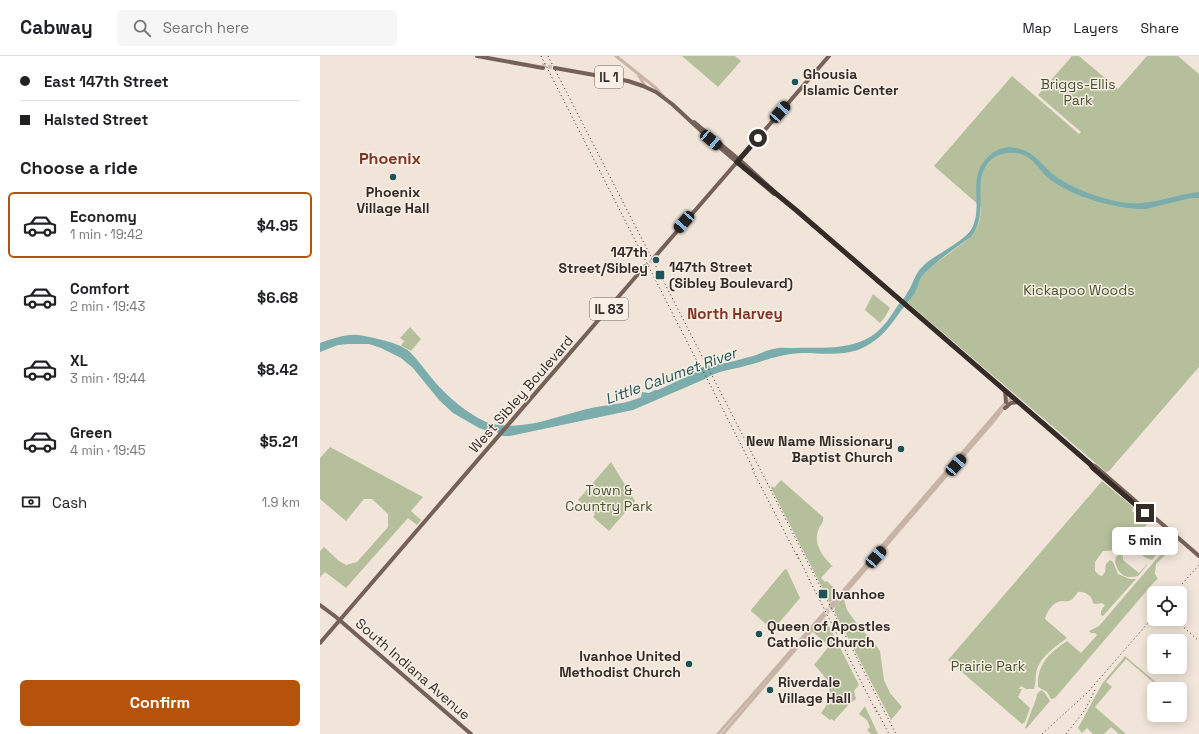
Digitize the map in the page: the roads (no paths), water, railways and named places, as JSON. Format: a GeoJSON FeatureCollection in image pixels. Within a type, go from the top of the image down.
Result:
{"type":"FeatureCollection","features":[{"type":"Feature","properties":{"kind":"main road"},"geometry":{"type":"LineString","coordinates":[[477,56],[542,67]]}},
{"type":"Feature","properties":{"kind":"main road"},"geometry":{"type":"LineString","coordinates":[[653,258],[829,56]]}},
{"type":"Feature","properties":{"kind":"main road","name":"IL 1"},"geometry":{"type":"LineString","coordinates":[[557,69],[628,81],[645,87],[664,98],[738,160],[773,193],[777,194],[1005,390],[1093,468],[1199,556]]}},
{"type":"Feature","properties":{"kind":"main road","name":"West Sibley Boulevard"},"geometry":{"type":"LineString","coordinates":[[337,618],[419,529],[646,266]]}},
{"type":"Feature","properties":{"kind":"main road"},"geometry":{"type":"LineString","coordinates":[[1005,390],[1006,402]]}},
{"type":"Feature","properties":{"kind":"main road"},"geometry":{"type":"LineString","coordinates":[[1005,408],[1011,403],[1018,402]]}},
{"type":"Feature","properties":{"kind":"main road","name":"IL 1"},"geometry":{"type":"LineString","coordinates":[[1146,512],[1199,560]]}},
{"type":"Feature","properties":{"kind":"main road","name":"South Indiana Avenue"},"geometry":{"type":"LineString","coordinates":[[320,604],[471,734]]}},
{"type":"Feature","properties":{"kind":"main road","name":"IL 83"},"geometry":{"type":"LineString","coordinates":[[320,643],[337,618]]}},
{"type":"Feature","properties":{"kind":"street"},"geometry":{"type":"LineString","coordinates":[[616,56],[639,76],[656,88],[664,98]]}},
{"type":"Feature","properties":{"kind":"street"},"geometry":{"type":"LineString","coordinates":[[639,76],[645,87]]}},
{"type":"Feature","properties":{"kind":"street"},"geometry":{"type":"LineString","coordinates":[[1012,397],[1005,408],[831,606],[1006,402],[1012,397]]}},
{"type":"Feature","properties":{"kind":"street"},"geometry":{"type":"LineString","coordinates":[[718,734],[824,615],[724,734]]}},
{"type":"Feature","properties":{"kind":"water"},"geometry":{"type":"Polygon","coordinates":[[[1009,147],[1019,149],[1033,155],[1061,180],[1069,185],[1100,197],[1122,202],[1142,203],[1199,192],[1199,198],[1191,198],[1146,209],[1135,209],[1110,205],[1084,197],[1060,186],[1047,177],[1028,157],[1024,155],[1009,153],[999,155],[990,160],[983,172],[980,190],[979,218],[977,228],[971,237],[941,259],[924,274],[913,296],[891,324],[877,339],[865,347],[844,353],[789,354],[714,374],[633,410],[510,436],[503,436],[495,431],[488,431],[479,428],[453,413],[439,400],[413,368],[401,358],[381,348],[369,344],[348,344],[338,345],[320,352],[320,343],[349,335],[367,336],[397,344],[410,352],[441,388],[465,409],[488,423],[512,426],[536,423],[584,410],[630,401],[641,397],[642,392],[649,393],[658,390],[693,374],[703,367],[756,355],[771,349],[829,348],[863,341],[873,335],[888,320],[911,287],[917,273],[922,267],[963,238],[972,228],[976,210],[976,182],[981,165],[995,151],[1009,147]]]}},
{"type":"Feature","properties":{"kind":"tunnel"},"geometry":{"type":"LineString","coordinates":[[542,65],[555,68]]}},
{"type":"Feature","properties":{"kind":"tunnel"},"geometry":{"type":"LineString","coordinates":[[646,267],[653,259]]}},
{"type":"Feature","properties":{"kind":"tunnel"},"geometry":{"type":"LineString","coordinates":[[823,614],[831,605]]}},
{"type":"Feature","properties":{"kind":"tunnel"},"geometry":{"type":"LineString","coordinates":[[824,616],[832,608]]}},
{"type":"Feature","properties":{"kind":"railway"},"geometry":{"type":"LineString","coordinates":[[541,56],[702,371]]}},
{"type":"Feature","properties":{"kind":"railway"},"geometry":{"type":"LineString","coordinates":[[548,56],[896,734]]}},
{"type":"Feature","properties":{"kind":"railway"},"geometry":{"type":"LineString","coordinates":[[700,365],[755,472]]}},
{"type":"Feature","properties":{"kind":"railway"},"geometry":{"type":"LineString","coordinates":[[752,469],[799,560]]}},
{"type":"Feature","properties":{"kind":"railway"},"geometry":{"type":"LineString","coordinates":[[797,554],[811,583]]}},
{"type":"Feature","properties":{"kind":"railway"},"geometry":{"type":"LineString","coordinates":[[1180,586],[1199,565]]}},
{"type":"Feature","properties":{"kind":"railway"},"geometry":{"type":"LineString","coordinates":[[809,579],[877,713]]}},
{"type":"Feature","properties":{"kind":"railway"},"geometry":{"type":"LineString","coordinates":[[1042,734],[1088,692],[1147,624]]}},
{"type":"Feature","properties":{"kind":"railway"},"geometry":{"type":"LineString","coordinates":[[1182,626],[1199,641]]}},
{"type":"Feature","properties":{"kind":"railway"},"geometry":{"type":"LineString","coordinates":[[1066,734],[1085,710],[1096,688]]}},
{"type":"Feature","properties":{"kind":"railway"},"geometry":{"type":"LineString","coordinates":[[875,707],[889,734]]}},
{"type":"Feature","properties":{"kind":"place","name":"Ghousia Islamic Center"},"geometry":{"type":"Point","coordinates":[795,82]}},
{"type":"Feature","properties":{"kind":"place","name":"Phoenix Village Hall"},"geometry":{"type":"Point","coordinates":[393,177]}},
{"type":"Feature","properties":{"kind":"place","name":"147th Street/Sibley"},"geometry":{"type":"Point","coordinates":[656,260]}},
{"type":"Feature","properties":{"kind":"place","name":"147th Street (Sibley Boulevard)"},"geometry":{"type":"Point","coordinates":[660,275]}},
{"type":"Feature","properties":{"kind":"place","name":"New Name Missionary Baptist Church"},"geometry":{"type":"Point","coordinates":[901,449]}},
{"type":"Feature","properties":{"kind":"place","name":"Ivanhoe"},"geometry":{"type":"Point","coordinates":[823,594]}},
{"type":"Feature","properties":{"kind":"place","name":"Queen of Apostles Catholic Church"},"geometry":{"type":"Point","coordinates":[759,634]}},
{"type":"Feature","properties":{"kind":"place","name":"Ivanhoe United Methodist Church"},"geometry":{"type":"Point","coordinates":[689,664]}},
{"type":"Feature","properties":{"kind":"place","name":"Riverdale Village Hall"},"geometry":{"type":"Point","coordinates":[770,690]}},
{"type":"Feature","properties":{"kind":"district","name":"Phoenix"},"geometry":{"type":"Point","coordinates":[390,158]}},
{"type":"Feature","properties":{"kind":"district","name":"North Harvey"},"geometry":{"type":"Point","coordinates":[735,314]}},
{"type":"Feature","properties":{"kind":"park label","name":"Briggs-Ellis Park"},"geometry":{"type":"Point","coordinates":[1078,92]}},
{"type":"Feature","properties":{"kind":"park label","name":"Kickapoo Woods"},"geometry":{"type":"Point","coordinates":[1079,290]}},
{"type":"Feature","properties":{"kind":"park label","name":"Town & Country Park"},"geometry":{"type":"Point","coordinates":[609,498]}},
{"type":"Feature","properties":{"kind":"park label","name":"Prairie Park"},"geometry":{"type":"Point","coordinates":[988,666]}},
{"type":"Feature","properties":{"kind":"water label","name":"Little Calumet River"},"geometry":{"type":"Point","coordinates":[671,376]}}]}
